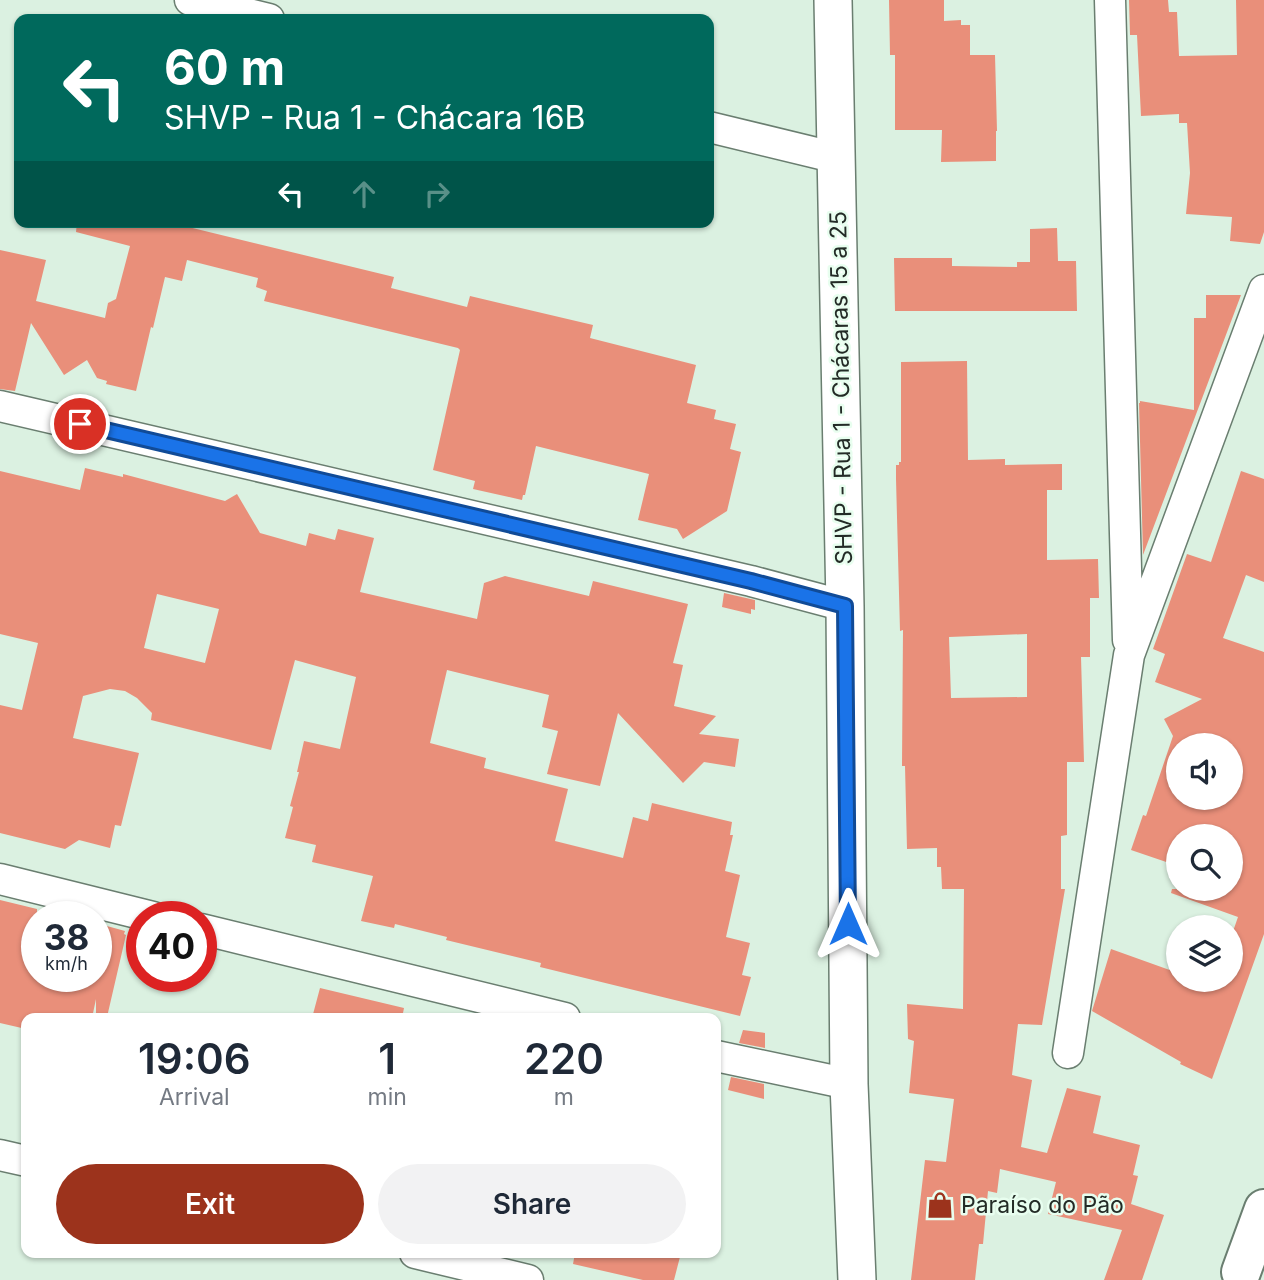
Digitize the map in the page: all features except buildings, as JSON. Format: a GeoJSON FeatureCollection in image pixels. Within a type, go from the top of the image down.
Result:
{"type":"FeatureCollection","features":[{"type":"Feature","properties":{"kind":"main road"},"geometry":{"type":"LineString","coordinates":[[1247,1271],[1264,1209]]}},
{"type":"Feature","properties":{"kind":"street"},"geometry":{"type":"LineString","coordinates":[[190,0],[248,14]]}},
{"type":"Feature","properties":{"kind":"street","name":"SHVP - Rua 1 - Chácaras 15 a 25"},"geometry":{"type":"LineString","coordinates":[[833,0],[845,606],[849,1084],[857,1280]]}},
{"type":"Feature","properties":{"kind":"street"},"geometry":{"type":"LineString","coordinates":[[1068,1053],[1129,655],[1110,0]]}},
{"type":"Feature","properties":{"kind":"street"},"geometry":{"type":"LineString","coordinates":[[714,128],[837,158]]}},
{"type":"Feature","properties":{"kind":"street"},"geometry":{"type":"LineString","coordinates":[[1129,655],[1264,290]]}},
{"type":"Feature","properties":{"kind":"street"},"geometry":{"type":"LineString","coordinates":[[0,405],[751,581],[845,606]]}},
{"type":"Feature","properties":{"kind":"street"},"geometry":{"type":"LineString","coordinates":[[0,879],[126,910]]}},
{"type":"Feature","properties":{"kind":"street"},"geometry":{"type":"LineString","coordinates":[[217,933],[545,1013]]}},
{"type":"Feature","properties":{"kind":"street"},"geometry":{"type":"LineString","coordinates":[[721,1057],[849,1084]]}},
{"type":"Feature","properties":{"kind":"street"},"geometry":{"type":"LineString","coordinates":[[0,1155],[21,1160]]}},
{"type":"Feature","properties":{"kind":"street"},"geometry":{"type":"LineString","coordinates":[[436,1258],[528,1280]]}},
{"type":"Feature","properties":{"kind":"place","name":"Paraíso do Pão"},"geometry":{"type":"Point","coordinates":[940,1205]}},
{"type":"Feature","properties":{"kind":"route"},"geometry":{"type":"LineString","coordinates":[[80,424],[751,581],[845,606],[848,924]]}}]}
